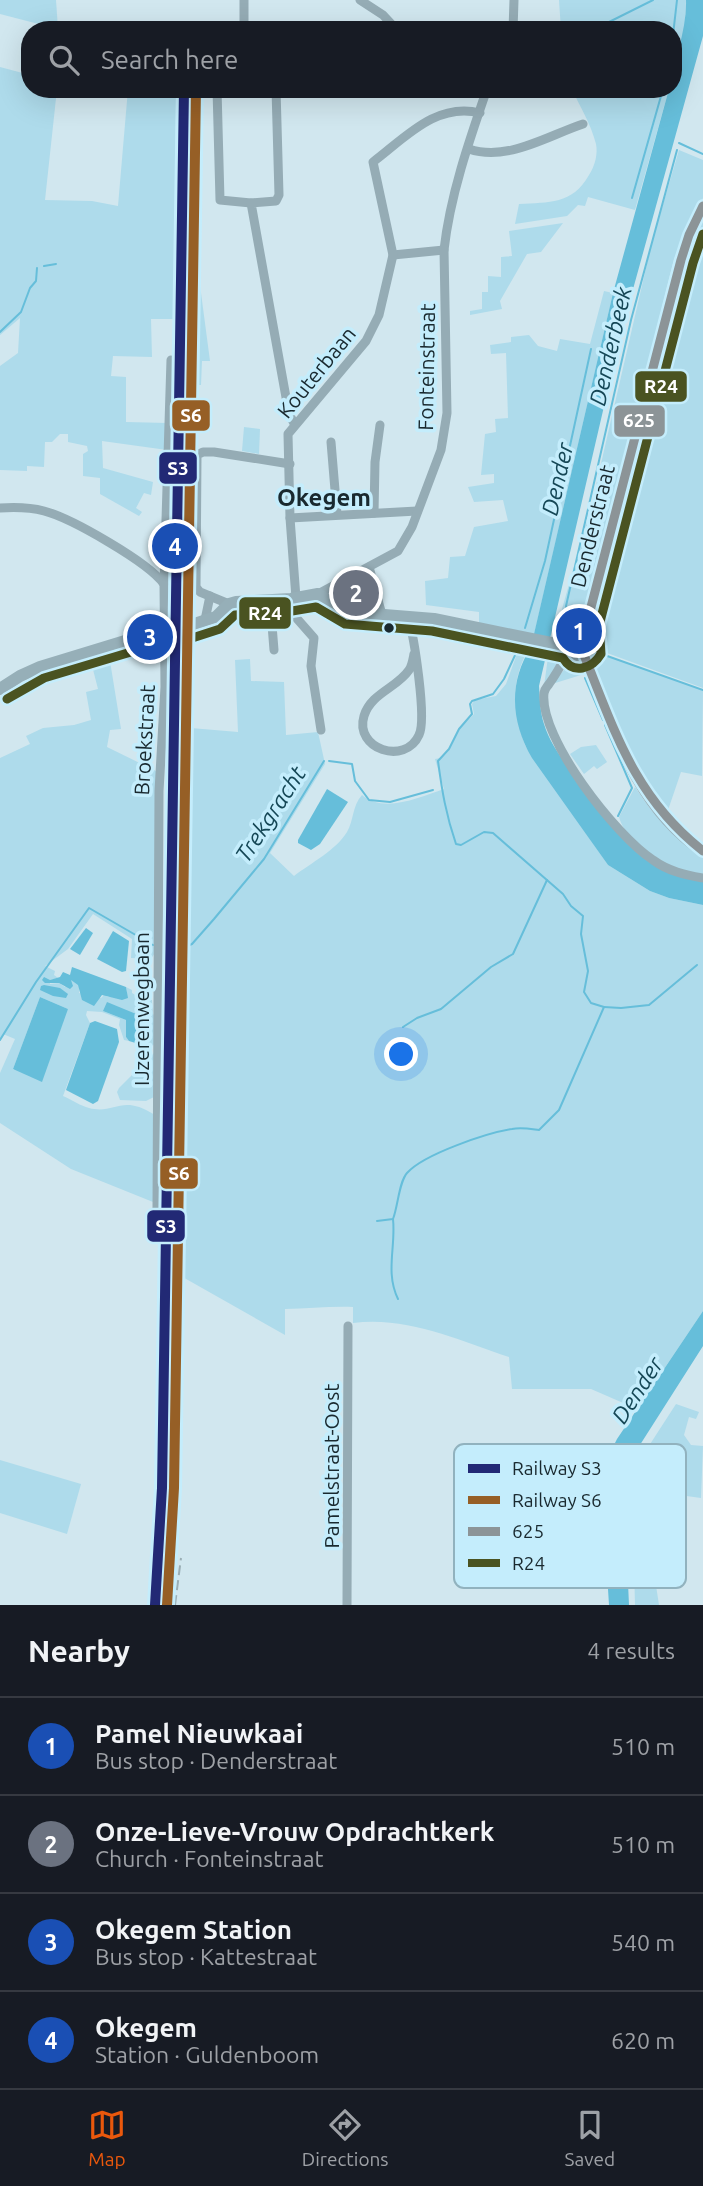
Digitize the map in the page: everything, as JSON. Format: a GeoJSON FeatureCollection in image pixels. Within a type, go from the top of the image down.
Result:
{"type":"FeatureCollection","features":[{"type":"Feature","properties":{"kind":"main road"},"geometry":{"type":"LineString","coordinates":[[0,690],[20,676],[40,667],[93,650],[182,628],[222,613],[229,604],[293,599],[318,594],[347,612],[412,617],[456,624],[522,642],[571,647]]}},
{"type":"Feature","properties":{"kind":"main road"},"geometry":{"type":"LineString","coordinates":[[571,647],[575,640],[583,638],[589,646],[584,655]]}},
{"type":"Feature","properties":{"kind":"main road"},"geometry":{"type":"LineString","coordinates":[[571,647],[575,654],[584,655]]}},
{"type":"Feature","properties":{"kind":"main road"},"geometry":{"type":"LineString","coordinates":[[584,655],[643,790],[666,820],[703,851]]}},
{"type":"Feature","properties":{"kind":"street"},"geometry":{"type":"LineString","coordinates":[[244,0],[244,21]]}},
{"type":"Feature","properties":{"kind":"street"},"geometry":{"type":"LineString","coordinates":[[359,0],[389,21]]}},
{"type":"Feature","properties":{"kind":"street"},"geometry":{"type":"LineString","coordinates":[[513,21],[514,0]]}},
{"type":"Feature","properties":{"kind":"street"},"geometry":{"type":"LineString","coordinates":[[217,98],[220,200],[251,203],[271,202],[279,197],[276,98]]}},
{"type":"Feature","properties":{"kind":"street","name":"Fonteinstraat"},"geometry":{"type":"LineString","coordinates":[[318,594],[398,551],[441,450],[445,431],[444,250],[450,210],[484,98]]}},
{"type":"Feature","properties":{"kind":"street","name":"Kouterbaan"},"geometry":{"type":"LineString","coordinates":[[293,599],[288,435],[366,341],[375,326],[393,255],[373,162],[415,128],[434,118],[460,109],[480,113]]}},
{"type":"Feature","properties":{"kind":"street"},"geometry":{"type":"LineString","coordinates":[[469,149],[485,154],[510,152],[583,124]]}},
{"type":"Feature","properties":{"kind":"street"},"geometry":{"type":"LineString","coordinates":[[251,203],[289,414],[295,425]]}},
{"type":"Feature","properties":{"kind":"street","name":"Denderstraat"},"geometry":{"type":"LineString","coordinates":[[583,638],[681,260],[703,206]]}},
{"type":"Feature","properties":{"kind":"street"},"geometry":{"type":"LineString","coordinates":[[393,255],[444,250]]}},
{"type":"Feature","properties":{"kind":"street","name":"Broekstraat"},"geometry":{"type":"LineString","coordinates":[[159,810],[165,687],[164,584],[171,360]]}},
{"type":"Feature","properties":{"kind":"street"},"geometry":{"type":"LineString","coordinates":[[374,513],[375,462],[380,425]]}},
{"type":"Feature","properties":{"kind":"street"},"geometry":{"type":"LineString","coordinates":[[331,442],[337,514]]}},
{"type":"Feature","properties":{"kind":"street"},"geometry":{"type":"LineString","coordinates":[[229,604],[197,590],[197,456],[203,452],[214,452],[290,464]]}},
{"type":"Feature","properties":{"kind":"street"},"geometry":{"type":"LineString","coordinates":[[0,508],[32,508],[64,518],[116,547],[164,584]]}},
{"type":"Feature","properties":{"kind":"street"},"geometry":{"type":"LineString","coordinates":[[290,518],[417,511]]}},
{"type":"Feature","properties":{"kind":"street"},"geometry":{"type":"LineString","coordinates":[[369,567],[382,615]]}},
{"type":"Feature","properties":{"kind":"street"},"geometry":{"type":"LineString","coordinates":[[205,620],[210,596]]}},
{"type":"Feature","properties":{"kind":"street"},"geometry":{"type":"LineString","coordinates":[[293,599],[292,613],[314,638],[311,666],[321,730]]}},
{"type":"Feature","properties":{"kind":"street"},"geometry":{"type":"LineString","coordinates":[[270,600],[274,650]]}},
{"type":"Feature","properties":{"kind":"street"},"geometry":{"type":"LineString","coordinates":[[412,617],[421,714],[420,734],[408,748],[397,752],[385,751],[373,746],[367,739],[364,717],[372,701],[410,668],[414,654]]}},
{"type":"Feature","properties":{"kind":"street"},"geometry":{"type":"LineString","coordinates":[[182,628],[184,723]]}},
{"type":"Feature","properties":{"kind":"street"},"geometry":{"type":"LineString","coordinates":[[571,647],[564,663],[544,690],[548,723],[556,743],[624,836],[641,852],[662,866],[703,878]]}},
{"type":"Feature","properties":{"kind":"street","name":"IJzerenwegbaan"},"geometry":{"type":"LineString","coordinates":[[158,1208],[159,810]]}},
{"type":"Feature","properties":{"kind":"street","name":"Pamelstraat-Oost"},"geometry":{"type":"LineString","coordinates":[[347,1605],[348,1326]]}},
{"type":"Feature","properties":{"kind":"shaded area"},"geometry":{"type":"Polygon","coordinates":[[[0,0],[56,0],[57,21],[27,21],[0,14],[0,0]]]}},
{"type":"Feature","properties":{"kind":"shaded area"},"geometry":{"type":"Polygon","coordinates":[[[559,0],[686,0],[682,41],[682,21],[560,21],[559,0]]]}},
{"type":"Feature","properties":{"kind":"shaded area"},"geometry":{"type":"Polygon","coordinates":[[[0,67],[21,73],[21,98],[56,98],[45,200],[92,201],[118,206],[127,98],[176,98],[174,319],[151,319],[152,357],[113,356],[111,376],[126,377],[126,422],[168,423],[167,450],[102,441],[103,468],[153,482],[151,495],[144,493],[136,508],[142,512],[139,516],[100,494],[100,478],[83,476],[83,454],[88,451],[87,446],[68,442],[68,434],[60,434],[52,442],[45,442],[44,467],[27,466],[27,471],[0,470],[0,366],[18,353],[20,318],[0,335],[0,67]]]}},
{"type":"Feature","properties":{"kind":"shaded area"},"geometry":{"type":"Polygon","coordinates":[[[576,98],[666,98],[635,210],[588,197],[585,206],[578,205],[567,216],[515,224],[519,204],[559,200],[582,185],[593,168],[596,156],[596,144],[576,98]]]}},
{"type":"Feature","properties":{"kind":"shaded area"},"geometry":{"type":"Polygon","coordinates":[[[679,150],[703,160],[703,198],[674,259],[596,571],[581,624],[569,639],[563,637],[562,609],[591,507],[652,242],[679,150]]]}},
{"type":"Feature","properties":{"kind":"shaded area"},"geometry":{"type":"Polygon","coordinates":[[[703,214],[703,688],[607,653],[607,656],[703,690],[702,776],[681,772],[666,816],[632,759],[593,663],[591,641],[594,629],[591,628],[597,603],[603,604],[611,574],[605,572],[686,252],[703,214]]]}},
{"type":"Feature","properties":{"kind":"shaded area"},"geometry":{"type":"Polygon","coordinates":[[[563,223],[541,252],[527,254],[500,301],[502,309],[470,315],[470,311],[482,309],[482,292],[488,292],[488,276],[501,277],[501,257],[512,256],[509,231],[563,223]]]}},
{"type":"Feature","properties":{"kind":"shaded area"},"geometry":{"type":"Polygon","coordinates":[[[184,255],[196,255],[210,361],[202,361],[201,385],[187,385],[184,255]]]}},
{"type":"Feature","properties":{"kind":"shaded area"},"geometry":{"type":"Polygon","coordinates":[[[604,291],[613,293],[534,635],[479,623],[479,612],[426,605],[425,581],[448,578],[450,557],[465,556],[474,527],[508,521],[503,500],[474,502],[468,487],[494,483],[494,474],[481,475],[485,434],[496,432],[495,419],[508,418],[506,353],[491,354],[490,345],[511,342],[511,337],[529,335],[538,346],[557,351],[560,339],[590,344],[604,291]]]}},
{"type":"Feature","properties":{"kind":"shaded area"},"geometry":{"type":"Polygon","coordinates":[[[244,427],[260,429],[259,454],[242,451],[244,427]]]}},
{"type":"Feature","properties":{"kind":"shaded area"},"geometry":{"type":"Polygon","coordinates":[[[150,637],[110,661],[121,729],[110,730],[107,747],[158,772],[158,948],[151,959],[131,958],[132,939],[93,914],[68,949],[45,966],[55,971],[54,975],[58,978],[50,980],[50,984],[59,983],[65,987],[70,979],[79,985],[79,993],[101,998],[104,995],[108,997],[127,992],[126,987],[142,999],[152,1000],[153,1014],[156,1017],[155,1044],[150,1047],[142,1045],[146,1038],[141,1016],[103,1011],[126,1020],[126,1037],[129,1041],[124,1040],[119,1025],[120,1019],[102,1012],[87,1011],[90,1023],[63,1096],[89,1108],[106,1109],[126,1105],[155,1115],[153,1202],[71,1169],[0,1123],[0,1073],[15,1039],[3,1034],[0,1040],[0,758],[30,744],[26,736],[43,728],[74,725],[91,720],[86,692],[98,689],[89,654],[150,637]],[[40,997],[13,1070],[68,1009],[40,997]]]}},
{"type":"Feature","properties":{"kind":"shaded area"},"geometry":{"type":"Polygon","coordinates":[[[549,650],[563,654],[544,686],[549,650]]]}},
{"type":"Feature","properties":{"kind":"shaded area"},"geometry":{"type":"Polygon","coordinates":[[[518,651],[526,654],[518,677],[515,700],[525,745],[608,865],[650,891],[703,905],[703,1311],[637,1409],[591,1389],[512,1389],[509,1357],[413,1326],[353,1323],[353,1307],[285,1309],[285,1335],[172,1271],[179,727],[238,732],[235,660],[250,659],[251,681],[284,682],[286,735],[318,732],[325,764],[270,853],[294,876],[342,839],[362,795],[371,801],[391,804],[444,789],[435,759],[445,755],[461,727],[474,714],[472,704],[475,700],[496,696],[506,684],[518,651]]]}},
{"type":"Feature","properties":{"kind":"shaded area"},"geometry":{"type":"Polygon","coordinates":[[[571,658],[579,662],[581,675],[552,684],[569,664],[571,658]]]}},
{"type":"Feature","properties":{"kind":"shaded area"},"geometry":{"type":"Polygon","coordinates":[[[596,745],[607,762],[597,769],[594,766],[584,774],[570,754],[581,747],[596,745]]]}},
{"type":"Feature","properties":{"kind":"shaded area"},"geometry":{"type":"Polygon","coordinates":[[[635,787],[665,826],[703,858],[703,876],[662,863],[632,840],[619,817],[635,787]]]}},
{"type":"Feature","properties":{"kind":"shaded area"},"geometry":{"type":"Polygon","coordinates":[[[154,1053],[154,1097],[146,1101],[120,1100],[117,1092],[119,1088],[154,1053]]]}},
{"type":"Feature","properties":{"kind":"shaded area"},"geometry":{"type":"Polygon","coordinates":[[[676,1404],[699,1412],[696,1419],[689,1417],[684,1435],[691,1445],[703,1446],[701,1498],[686,1496],[686,1444],[650,1444],[676,1404]]]}},
{"type":"Feature","properties":{"kind":"shaded area"},"geometry":{"type":"Polygon","coordinates":[[[0,1460],[81,1484],[67,1534],[0,1513],[0,1460]]]}},
{"type":"Feature","properties":{"kind":"shaded area"},"geometry":{"type":"Polygon","coordinates":[[[635,1588],[656,1588],[659,1605],[635,1605],[635,1588]]]}},
{"type":"Feature","properties":{"kind":"water"},"geometry":{"type":"Polygon","coordinates":[[[686,0],[703,0],[703,36],[622,329],[539,686],[544,724],[551,740],[606,818],[646,860],[681,877],[703,881],[703,905],[650,891],[608,865],[532,758],[520,731],[515,702],[519,674],[531,647],[613,293],[667,98],[682,98],[682,33],[686,0]]]}},
{"type":"Feature","properties":{"kind":"water"},"geometry":{"type":"Polygon","coordinates":[[[327,789],[348,802],[320,844],[311,850],[298,843],[298,840],[327,789]]]}},
{"type":"Feature","properties":{"kind":"water"},"geometry":{"type":"Polygon","coordinates":[[[86,928],[93,933],[80,955],[70,949],[86,928]]]}},
{"type":"Feature","properties":{"kind":"water"},"geometry":{"type":"Polygon","coordinates":[[[113,931],[129,941],[126,971],[122,972],[97,959],[113,931]]]}},
{"type":"Feature","properties":{"kind":"water"},"geometry":{"type":"Polygon","coordinates":[[[72,967],[126,987],[128,998],[122,1000],[102,995],[94,1006],[82,1000],[78,985],[71,980],[73,986],[70,989],[59,983],[45,983],[42,980],[44,977],[50,980],[60,977],[63,972],[70,975],[72,967]]]}},
{"type":"Feature","properties":{"kind":"water"},"geometry":{"type":"Polygon","coordinates":[[[44,985],[60,988],[68,994],[66,998],[53,996],[40,990],[44,985]]]}},
{"type":"Feature","properties":{"kind":"water"},"geometry":{"type":"Polygon","coordinates":[[[40,997],[68,1009],[42,1082],[13,1069],[40,997]]]}},
{"type":"Feature","properties":{"kind":"water"},"geometry":{"type":"Polygon","coordinates":[[[107,1002],[141,1016],[147,1032],[142,1045],[129,1041],[126,1037],[126,1020],[103,1011],[107,1002]]]}},
{"type":"Feature","properties":{"kind":"water"},"geometry":{"type":"Polygon","coordinates":[[[95,1021],[117,1029],[119,1042],[98,1101],[93,1104],[66,1090],[90,1023],[95,1021]]]}},
{"type":"Feature","properties":{"kind":"water"},"geometry":{"type":"Polygon","coordinates":[[[703,1311],[703,1346],[641,1444],[614,1444],[703,1311]]]}},
{"type":"Feature","properties":{"kind":"water"},"geometry":{"type":"Polygon","coordinates":[[[608,1588],[628,1588],[629,1605],[609,1605],[608,1588]]]}},
{"type":"Feature","properties":{"kind":"waterway"},"geometry":{"type":"LineString","coordinates":[[611,21],[653,0]]}},
{"type":"Feature","properties":{"kind":"waterway","name":"Trekgracht"},"geometry":{"type":"LineString","coordinates":[[675,21],[677,0]]}},
{"type":"Feature","properties":{"kind":"waterway","name":"Trekgracht"},"geometry":{"type":"LineString","coordinates":[[632,198],[660,98]]}},
{"type":"Feature","properties":{"kind":"waterway","name":"Denderbeek"},"geometry":{"type":"LineString","coordinates":[[679,143],[703,154]]}},
{"type":"Feature","properties":{"kind":"waterway","name":"Denderbeek"},"geometry":{"type":"LineString","coordinates":[[574,631],[567,625],[566,606],[631,320],[677,150]]}},
{"type":"Feature","properties":{"kind":"waterway"},"geometry":{"type":"LineString","coordinates":[[44,266],[56,264]]}},
{"type":"Feature","properties":{"kind":"waterway"},"geometry":{"type":"LineString","coordinates":[[0,332],[21,312],[30,288],[36,281],[37,268]]}},
{"type":"Feature","properties":{"kind":"waterway","name":"Trekgracht"},"geometry":{"type":"LineString","coordinates":[[525,628],[545,561],[591,349]]}},
{"type":"Feature","properties":{"kind":"waterway","name":"Trekgracht"},"geometry":{"type":"LineString","coordinates":[[377,1221],[393,1219],[404,1177],[427,1159],[456,1145],[501,1131],[519,1128],[539,1130],[559,1110],[604,1007],[591,1003],[584,992],[588,971],[581,934],[583,916],[571,906],[563,894],[493,833],[484,832],[461,845],[456,844],[447,813],[438,761],[472,714],[472,701],[493,694],[504,679],[517,651]]}},
{"type":"Feature","properties":{"kind":"waterway"},"geometry":{"type":"LineString","coordinates":[[596,652],[703,690]]}},
{"type":"Feature","properties":{"kind":"waterway"},"geometry":{"type":"LineString","coordinates":[[585,678],[603,720]]}},
{"type":"Feature","properties":{"kind":"waterway"},"geometry":{"type":"LineString","coordinates":[[605,725],[632,788],[618,816]]}},
{"type":"Feature","properties":{"kind":"waterway","name":"Trekgracht"},"geometry":{"type":"LineString","coordinates":[[185,947],[192,944],[264,859],[324,761]]}},
{"type":"Feature","properties":{"kind":"waterway","name":"Trekgracht"},"geometry":{"type":"LineString","coordinates":[[329,761],[352,764],[355,781],[369,800],[390,802],[433,790]]}},
{"type":"Feature","properties":{"kind":"waterway"},"geometry":{"type":"LineString","coordinates":[[403,1027],[417,1018],[441,1009],[491,967],[513,954],[547,880]]}},
{"type":"Feature","properties":{"kind":"waterway","name":"Trekgracht"},"geometry":{"type":"LineString","coordinates":[[0,1040],[36,982],[89,908],[153,945]]}},
{"type":"Feature","properties":{"kind":"waterway"},"geometry":{"type":"LineString","coordinates":[[604,1007],[649,1005],[697,965]]}},
{"type":"Feature","properties":{"kind":"waterway"},"geometry":{"type":"LineString","coordinates":[[393,1219],[391,1269],[398,1299]]}},
{"type":"Feature","properties":{"kind":"railway"},"geometry":{"type":"LineString","coordinates":[[175,1605],[181,1558]]}},
{"type":"Feature","properties":{"kind":"rail line","name":"S3"},"geometry":{"type":"LineString","coordinates":[[155,1605],[162,1488],[184,98]]}},
{"type":"Feature","properties":{"kind":"rail line","name":"S6"},"geometry":{"type":"LineString","coordinates":[[167,1605],[174,1488],[196,98]]}},
{"type":"Feature","properties":{"kind":"transit line","name":"625"},"geometry":{"type":"LineString","coordinates":[[583,638],[681,260],[703,206]]}},
{"type":"Feature","properties":{"kind":"transit line","name":"R24"},"geometry":{"type":"LineString","coordinates":[[595,641],[693,263],[703,234]]}},
{"type":"Feature","properties":{"kind":"transit line","name":"R24"},"geometry":{"type":"LineString","coordinates":[[7,699],[44,678],[151,646],[186,640],[220,629],[235,615],[316,607],[345,624],[432,631],[563,658],[577,668],[588,666],[601,654],[600,639],[592,629]]}},
{"type":"Feature","properties":{"kind":"transit line","name":"625"},"geometry":{"type":"LineString","coordinates":[[584,655],[617,737],[644,786],[660,809],[703,851]]}},
{"type":"Feature","properties":{"kind":"place","name":"Okegem"},"geometry":{"type":"Point","coordinates":[175,546]}},
{"type":"Feature","properties":{"kind":"place","name":"Onze-Lieve-Vrouw Opdrachtkerk"},"geometry":{"type":"Point","coordinates":[356,593]}},
{"type":"Feature","properties":{"kind":"place","name":"Pamel Nieuwkaai"},"geometry":{"type":"Point","coordinates":[579,631]}},
{"type":"Feature","properties":{"kind":"place","name":"Okegem Station"},"geometry":{"type":"Point","coordinates":[150,637]}},
{"type":"Feature","properties":{"kind":"district","name":"Okegem"},"geometry":{"type":"Point","coordinates":[324,497]}},
{"type":"Feature","properties":{"kind":"water label","name":"Dender"},"geometry":{"type":"Point","coordinates":[557,479]}},
{"type":"Feature","properties":{"kind":"water label","name":"Dender"},"geometry":{"type":"Point","coordinates":[637,1390]}}]}
